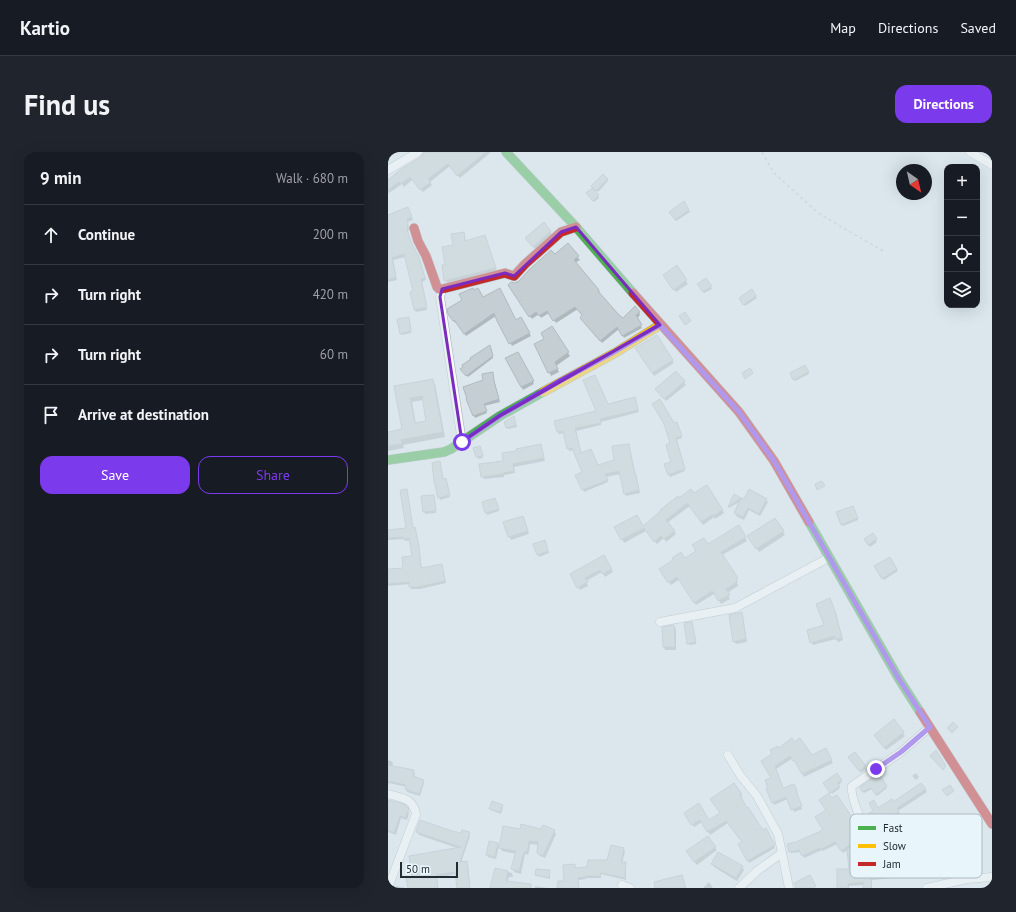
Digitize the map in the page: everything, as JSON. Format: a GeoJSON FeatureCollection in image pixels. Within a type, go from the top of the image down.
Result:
{"type":"FeatureCollection","features":[{"type":"Feature","properties":{"kind":"main road"},"geometry":{"type":"LineString","coordinates":[[506,152],[576,227],[660,325],[739,412],[774,461],[899,679],[992,824]]}},
{"type":"Feature","properties":{"kind":"main road"},"geometry":{"type":"LineString","coordinates":[[414,228],[437,287],[442,290],[504,273],[514,276],[525,264],[561,232],[576,227]]}},
{"type":"Feature","properties":{"kind":"main road"},"geometry":{"type":"LineString","coordinates":[[388,460],[444,452],[462,442],[500,416],[660,325]]}},
{"type":"Feature","properties":{"kind":"street"},"geometry":{"type":"LineString","coordinates":[[388,170],[418,152]]}},
{"type":"Feature","properties":{"kind":"street"},"geometry":{"type":"LineString","coordinates":[[970,152],[992,165]]}},
{"type":"Feature","properties":{"kind":"street"},"geometry":{"type":"LineString","coordinates":[[442,290],[440,297],[462,442]]}},
{"type":"Feature","properties":{"kind":"street"},"geometry":{"type":"LineString","coordinates":[[660,622],[735,608],[830,557]]}},
{"type":"Feature","properties":{"kind":"street"},"geometry":{"type":"LineString","coordinates":[[859,814],[852,792],[852,786],[901,752],[930,727]]}},
{"type":"Feature","properties":{"kind":"street"},"geometry":{"type":"LineString","coordinates":[[728,755],[740,775],[757,796],[778,834],[790,888]]}},
{"type":"Feature","properties":{"kind":"street"},"geometry":{"type":"LineString","coordinates":[[388,794],[410,801],[415,806],[416,814],[392,868],[388,888]]}},
{"type":"Feature","properties":{"kind":"street"},"geometry":{"type":"LineString","coordinates":[[739,888],[757,871],[782,853]]}},
{"type":"Feature","properties":{"kind":"street"},"geometry":{"type":"LineString","coordinates":[[926,888],[967,879],[992,878]]}},
{"type":"Feature","properties":{"kind":"street"},"geometry":{"type":"LineString","coordinates":[[622,885],[630,888]]}},
{"type":"Feature","properties":{"kind":"path"},"geometry":{"type":"LineString","coordinates":[[762,152],[774,173],[818,213],[882,251]]}},
{"type":"Feature","properties":{"kind":"highlighted area"},"geometry":{"type":"Polygon","coordinates":[[[576,227],[660,325],[500,416],[462,442],[440,297],[442,289],[505,273],[514,276],[561,232],[576,227]]]}},
{"type":"Feature","properties":{"kind":"building"},"geometry":{"type":"Polygon","coordinates":[[[424,152],[486,152],[457,176],[448,164],[428,179],[431,182],[420,190],[410,177],[401,184],[399,182],[388,190],[388,180],[401,169],[421,157],[424,152]]]}},
{"type":"Feature","properties":{"kind":"building"},"geometry":{"type":"Polygon","coordinates":[[[603,174],[608,179],[596,191],[591,186],[603,174]]]}},
{"type":"Feature","properties":{"kind":"building"},"geometry":{"type":"Polygon","coordinates":[[[592,188],[599,195],[593,201],[586,193],[592,188]]]}},
{"type":"Feature","properties":{"kind":"building"},"geometry":{"type":"Polygon","coordinates":[[[684,201],[689,210],[675,220],[669,212],[684,201]]]}},
{"type":"Feature","properties":{"kind":"building"},"geometry":{"type":"Polygon","coordinates":[[[408,207],[412,217],[407,219],[407,230],[419,257],[425,278],[421,279],[427,307],[414,310],[410,292],[413,291],[404,254],[392,258],[396,277],[388,280],[388,215],[408,207]]]}},
{"type":"Feature","properties":{"kind":"building"},"geometry":{"type":"Polygon","coordinates":[[[544,222],[551,231],[533,247],[525,238],[544,222]]]}},
{"type":"Feature","properties":{"kind":"building"},"geometry":{"type":"Polygon","coordinates":[[[464,232],[465,241],[485,235],[496,268],[444,281],[442,265],[445,265],[442,247],[453,245],[451,234],[464,232]]]}},
{"type":"Feature","properties":{"kind":"building"},"geometry":{"type":"Polygon","coordinates":[[[568,243],[579,256],[574,260],[619,315],[623,318],[635,306],[640,312],[636,315],[642,325],[622,336],[617,327],[600,341],[580,318],[582,315],[575,307],[553,321],[547,311],[539,316],[536,312],[529,317],[508,285],[511,282],[515,283],[519,281],[551,250],[555,254],[568,243]]]}},
{"type":"Feature","properties":{"kind":"building"},"geometry":{"type":"Polygon","coordinates":[[[677,265],[687,280],[673,290],[663,275],[677,265]]]}},
{"type":"Feature","properties":{"kind":"building"},"geometry":{"type":"Polygon","coordinates":[[[706,278],[712,286],[703,292],[697,284],[706,278]]]}},
{"type":"Feature","properties":{"kind":"building"},"geometry":{"type":"Polygon","coordinates":[[[473,288],[474,290],[478,288],[483,297],[500,288],[516,320],[521,317],[530,333],[509,344],[494,313],[464,334],[448,314],[447,309],[462,300],[459,294],[473,288]]]}},
{"type":"Feature","properties":{"kind":"building"},"geometry":{"type":"Polygon","coordinates":[[[752,289],[756,296],[743,305],[739,298],[752,289]]]}},
{"type":"Feature","properties":{"kind":"building"},"geometry":{"type":"Polygon","coordinates":[[[685,312],[691,321],[685,325],[679,316],[685,312]]]}},
{"type":"Feature","properties":{"kind":"building"},"geometry":{"type":"Polygon","coordinates":[[[409,317],[411,331],[400,334],[397,319],[409,317]]]}},
{"type":"Feature","properties":{"kind":"building"},"geometry":{"type":"Polygon","coordinates":[[[552,326],[569,352],[555,362],[558,369],[548,373],[534,344],[544,339],[541,333],[552,326]]]}},
{"type":"Feature","properties":{"kind":"building"},"geometry":{"type":"Polygon","coordinates":[[[657,335],[673,360],[652,373],[635,348],[657,335]]]}},
{"type":"Feature","properties":{"kind":"building"},"geometry":{"type":"Polygon","coordinates":[[[490,345],[493,356],[466,376],[460,369],[463,367],[462,365],[490,345]]]}},
{"type":"Feature","properties":{"kind":"building"},"geometry":{"type":"Polygon","coordinates":[[[518,352],[534,381],[521,387],[505,358],[518,352]]]}},
{"type":"Feature","properties":{"kind":"building"},"geometry":{"type":"Polygon","coordinates":[[[805,365],[809,372],[793,380],[790,373],[805,365]]]}},
{"type":"Feature","properties":{"kind":"building"},"geometry":{"type":"Polygon","coordinates":[[[750,368],[753,373],[745,379],[742,373],[750,368]]]}},
{"type":"Feature","properties":{"kind":"building"},"geometry":{"type":"Polygon","coordinates":[[[676,371],[685,381],[664,399],[655,389],[676,371]]]}},
{"type":"Feature","properties":{"kind":"building"},"geometry":{"type":"Polygon","coordinates":[[[493,372],[499,399],[484,404],[487,411],[473,416],[463,387],[483,380],[482,374],[493,372]]]}},
{"type":"Feature","properties":{"kind":"building"},"geometry":{"type":"Polygon","coordinates":[[[595,375],[608,404],[635,397],[638,410],[600,419],[601,423],[575,428],[581,453],[591,449],[598,465],[614,460],[612,446],[629,444],[639,490],[624,494],[619,471],[605,474],[608,480],[582,490],[575,475],[582,472],[572,448],[567,449],[563,431],[557,432],[554,421],[596,411],[583,380],[595,375]]]}},
{"type":"Feature","properties":{"kind":"building"},"geometry":{"type":"Polygon","coordinates":[[[433,379],[443,432],[401,440],[402,444],[388,446],[388,432],[402,429],[394,386],[433,379]],[[422,396],[410,398],[415,423],[426,421],[422,396]]]}},
{"type":"Feature","properties":{"kind":"building"},"geometry":{"type":"Polygon","coordinates":[[[660,399],[674,423],[677,422],[682,436],[676,438],[685,469],[668,475],[664,464],[671,462],[666,445],[670,443],[664,424],[652,404],[660,399]]]}},
{"type":"Feature","properties":{"kind":"building"},"geometry":{"type":"Polygon","coordinates":[[[514,416],[516,425],[506,428],[504,422],[514,416]]]}},
{"type":"Feature","properties":{"kind":"building"},"geometry":{"type":"Polygon","coordinates":[[[541,444],[544,458],[513,464],[514,471],[481,477],[479,464],[503,461],[502,453],[541,444]]]}},
{"type":"Feature","properties":{"kind":"building"},"geometry":{"type":"Polygon","coordinates":[[[480,446],[483,456],[476,457],[473,448],[480,446]]]}},
{"type":"Feature","properties":{"kind":"building"},"geometry":{"type":"Polygon","coordinates":[[[440,461],[443,479],[446,478],[450,495],[438,498],[432,463],[440,461]]]}},
{"type":"Feature","properties":{"kind":"building"},"geometry":{"type":"Polygon","coordinates":[[[822,481],[825,486],[817,490],[815,484],[822,481]]]}},
{"type":"Feature","properties":{"kind":"building"},"geometry":{"type":"Polygon","coordinates":[[[707,485],[723,510],[701,522],[687,503],[666,520],[675,531],[664,539],[661,536],[654,542],[644,528],[621,540],[614,527],[637,515],[643,526],[678,496],[679,498],[691,489],[694,493],[707,485]]]}},
{"type":"Feature","properties":{"kind":"building"},"geometry":{"type":"Polygon","coordinates":[[[407,489],[413,528],[415,527],[419,546],[421,568],[442,564],[445,581],[419,587],[409,587],[409,582],[388,584],[388,569],[403,568],[402,557],[412,556],[409,538],[388,538],[388,530],[406,528],[400,490],[407,489]]]}},
{"type":"Feature","properties":{"kind":"building"},"geometry":{"type":"Polygon","coordinates":[[[749,489],[767,499],[759,514],[748,508],[743,517],[734,513],[741,498],[744,499],[749,489]]]}},
{"type":"Feature","properties":{"kind":"building"},"geometry":{"type":"Polygon","coordinates":[[[734,494],[741,498],[728,507],[734,494]]]}},
{"type":"Feature","properties":{"kind":"building"},"geometry":{"type":"Polygon","coordinates":[[[434,495],[436,511],[423,512],[421,496],[434,495]]]}},
{"type":"Feature","properties":{"kind":"building"},"geometry":{"type":"Polygon","coordinates":[[[495,498],[499,509],[485,513],[482,502],[495,498]]]}},
{"type":"Feature","properties":{"kind":"building"},"geometry":{"type":"Polygon","coordinates":[[[853,506],[858,518],[841,525],[836,512],[853,506]]]}},
{"type":"Feature","properties":{"kind":"building"},"geometry":{"type":"Polygon","coordinates":[[[523,516],[528,531],[508,537],[503,522],[523,516]]]}},
{"type":"Feature","properties":{"kind":"building"},"geometry":{"type":"Polygon","coordinates":[[[775,518],[784,531],[756,549],[747,536],[775,518]]]}},
{"type":"Feature","properties":{"kind":"building"},"geometry":{"type":"Polygon","coordinates":[[[739,525],[746,537],[721,552],[738,578],[736,580],[737,582],[726,589],[730,595],[718,601],[712,591],[694,603],[677,577],[668,583],[659,569],[673,560],[672,558],[681,552],[685,558],[696,551],[692,545],[704,538],[708,544],[739,525]]]}},
{"type":"Feature","properties":{"kind":"building"},"geometry":{"type":"Polygon","coordinates":[[[873,533],[877,539],[868,545],[864,539],[873,533]]]}},
{"type":"Feature","properties":{"kind":"building"},"geometry":{"type":"Polygon","coordinates":[[[545,540],[548,551],[537,555],[533,544],[545,540]]]}},
{"type":"Feature","properties":{"kind":"building"},"geometry":{"type":"Polygon","coordinates":[[[604,555],[612,569],[602,574],[600,570],[585,578],[588,582],[577,588],[570,574],[604,555]]]}},
{"type":"Feature","properties":{"kind":"building"},"geometry":{"type":"Polygon","coordinates":[[[890,557],[897,569],[882,579],[874,566],[890,557]]]}},
{"type":"Feature","properties":{"kind":"building"},"geometry":{"type":"Polygon","coordinates":[[[830,598],[842,638],[835,639],[835,636],[810,643],[807,630],[824,625],[816,604],[830,598]]]}},
{"type":"Feature","properties":{"kind":"building"},"geometry":{"type":"Polygon","coordinates":[[[742,612],[746,639],[733,642],[729,615],[742,612]]]}},
{"type":"Feature","properties":{"kind":"building"},"geometry":{"type":"Polygon","coordinates":[[[692,622],[696,642],[687,644],[684,623],[692,622]]]}},
{"type":"Feature","properties":{"kind":"building"},"geometry":{"type":"Polygon","coordinates":[[[674,625],[675,647],[663,647],[662,627],[674,625]]]}},
{"type":"Feature","properties":{"kind":"building"},"geometry":{"type":"Polygon","coordinates":[[[894,719],[904,732],[884,748],[874,735],[894,719]]]}},
{"type":"Feature","properties":{"kind":"building"},"geometry":{"type":"Polygon","coordinates":[[[953,722],[958,727],[952,733],[947,728],[953,722]]]}},
{"type":"Feature","properties":{"kind":"building"},"geometry":{"type":"Polygon","coordinates":[[[792,738],[794,742],[800,738],[812,755],[826,748],[832,760],[802,774],[790,756],[775,766],[783,788],[794,784],[797,790],[796,791],[802,806],[791,810],[786,797],[772,803],[766,789],[768,788],[765,780],[771,778],[761,761],[772,754],[770,750],[778,746],[779,748],[792,738]]]}},
{"type":"Feature","properties":{"kind":"building"},"geometry":{"type":"Polygon","coordinates":[[[936,750],[946,766],[943,770],[930,756],[936,750]]]}},
{"type":"Feature","properties":{"kind":"building"},"geometry":{"type":"Polygon","coordinates":[[[855,752],[866,766],[859,771],[848,757],[855,752]]]}},
{"type":"Feature","properties":{"kind":"building"},"geometry":{"type":"Polygon","coordinates":[[[388,765],[414,770],[413,776],[424,780],[419,794],[405,789],[406,785],[388,781],[388,765]]]}},
{"type":"Feature","properties":{"kind":"building"},"geometry":{"type":"Polygon","coordinates":[[[837,773],[842,780],[837,783],[840,786],[830,793],[823,783],[837,773]]]}},
{"type":"Feature","properties":{"kind":"building"},"geometry":{"type":"Polygon","coordinates":[[[879,774],[887,786],[876,795],[871,788],[862,792],[860,787],[879,774]]]}},
{"type":"Feature","properties":{"kind":"building"},"geometry":{"type":"Polygon","coordinates":[[[734,783],[742,794],[740,795],[747,808],[748,807],[763,830],[766,828],[775,845],[747,861],[738,844],[742,842],[726,821],[707,832],[700,820],[691,825],[684,813],[699,803],[709,820],[720,813],[710,799],[734,783]]]}},
{"type":"Feature","properties":{"kind":"building"},"geometry":{"type":"Polygon","coordinates":[[[921,783],[926,789],[897,808],[899,812],[896,814],[869,813],[873,811],[869,803],[874,800],[878,808],[892,799],[893,802],[921,783]]]}},
{"type":"Feature","properties":{"kind":"building"},"geometry":{"type":"Polygon","coordinates":[[[950,785],[954,791],[947,796],[942,790],[950,785]]]}},
{"type":"Feature","properties":{"kind":"building"},"geometry":{"type":"Polygon","coordinates":[[[829,793],[831,798],[837,795],[850,814],[850,845],[841,851],[835,842],[802,856],[799,850],[789,852],[787,844],[796,842],[823,830],[815,817],[826,810],[819,800],[829,793]]]}},
{"type":"Feature","properties":{"kind":"building"},"geometry":{"type":"Polygon","coordinates":[[[388,800],[404,804],[409,809],[405,818],[400,816],[394,833],[388,830],[388,800]]]}},
{"type":"Feature","properties":{"kind":"building"},"geometry":{"type":"Polygon","coordinates":[[[492,801],[503,805],[500,812],[489,809],[492,801]]]}},
{"type":"Feature","properties":{"kind":"building"},"geometry":{"type":"Polygon","coordinates":[[[420,820],[452,831],[461,833],[462,830],[470,832],[460,862],[467,861],[470,888],[457,888],[455,872],[436,875],[438,888],[408,888],[406,878],[412,877],[409,856],[461,847],[416,832],[420,820]]]}},
{"type":"Feature","properties":{"kind":"building"},"geometry":{"type":"Polygon","coordinates":[[[521,824],[541,829],[543,825],[555,830],[543,856],[537,853],[538,842],[529,841],[528,849],[524,852],[519,871],[511,869],[516,851],[499,848],[503,826],[520,829],[521,824]]]}},
{"type":"Feature","properties":{"kind":"building"},"geometry":{"type":"Polygon","coordinates":[[[708,836],[716,847],[694,862],[686,851],[708,836]]]}},
{"type":"Feature","properties":{"kind":"building"},"geometry":{"type":"Polygon","coordinates":[[[489,841],[498,843],[495,857],[486,855],[489,841]]]}},
{"type":"Feature","properties":{"kind":"building"},"geometry":{"type":"Polygon","coordinates":[[[611,845],[624,848],[621,862],[626,862],[625,878],[601,873],[600,876],[586,876],[578,878],[579,888],[557,888],[558,881],[564,881],[563,865],[575,864],[575,868],[587,867],[588,860],[607,860],[611,845]]]}},
{"type":"Feature","properties":{"kind":"building"},"geometry":{"type":"Polygon","coordinates":[[[847,850],[850,850],[850,878],[871,878],[871,888],[863,888],[863,882],[848,884],[848,888],[837,888],[837,869],[849,869],[847,850]]]}},
{"type":"Feature","properties":{"kind":"building"},"geometry":{"type":"Polygon","coordinates":[[[718,852],[743,866],[736,878],[711,864],[718,852]]]}},
{"type":"Feature","properties":{"kind":"building"},"geometry":{"type":"Polygon","coordinates":[[[495,868],[508,871],[506,881],[531,884],[531,888],[490,888],[495,868]]]}},
{"type":"Feature","properties":{"kind":"building"},"geometry":{"type":"Polygon","coordinates":[[[536,869],[550,870],[549,878],[535,875],[536,869]]]}},
{"type":"Feature","properties":{"kind":"building"},"geometry":{"type":"Polygon","coordinates":[[[682,875],[686,888],[655,888],[654,882],[682,875]]]}},
{"type":"Feature","properties":{"kind":"building"},"geometry":{"type":"Polygon","coordinates":[[[810,875],[816,886],[813,888],[796,888],[794,883],[810,875]]]}},
{"type":"Feature","properties":{"kind":"traffic: fast"},"geometry":{"type":"LineString","coordinates":[[506,152],[576,227],[633,293]]}},
{"type":"Feature","properties":{"kind":"traffic: fast"},"geometry":{"type":"LineString","coordinates":[[388,460],[444,452],[451,449],[500,416],[543,392]]}},
{"type":"Feature","properties":{"kind":"traffic: fast"},"geometry":{"type":"LineString","coordinates":[[809,522],[899,679],[920,712]]}},
{"type":"Feature","properties":{"kind":"traffic: slow"},"geometry":{"type":"LineString","coordinates":[[543,392],[615,353],[660,325]]}},
{"type":"Feature","properties":{"kind":"traffic: jam"},"geometry":{"type":"LineString","coordinates":[[414,228],[437,287],[442,289],[505,273],[514,276],[525,264],[561,232],[576,227]]}},
{"type":"Feature","properties":{"kind":"traffic: jam"},"geometry":{"type":"LineString","coordinates":[[633,293],[739,412],[774,461],[809,522]]}},
{"type":"Feature","properties":{"kind":"traffic: jam"},"geometry":{"type":"LineString","coordinates":[[920,712],[992,824]]}},
{"type":"Feature","properties":{"kind":"route"},"geometry":{"type":"LineString","coordinates":[[462,442],[500,416],[660,325],[739,412],[774,461],[899,679],[930,727],[901,752],[876,769]]}}]}
